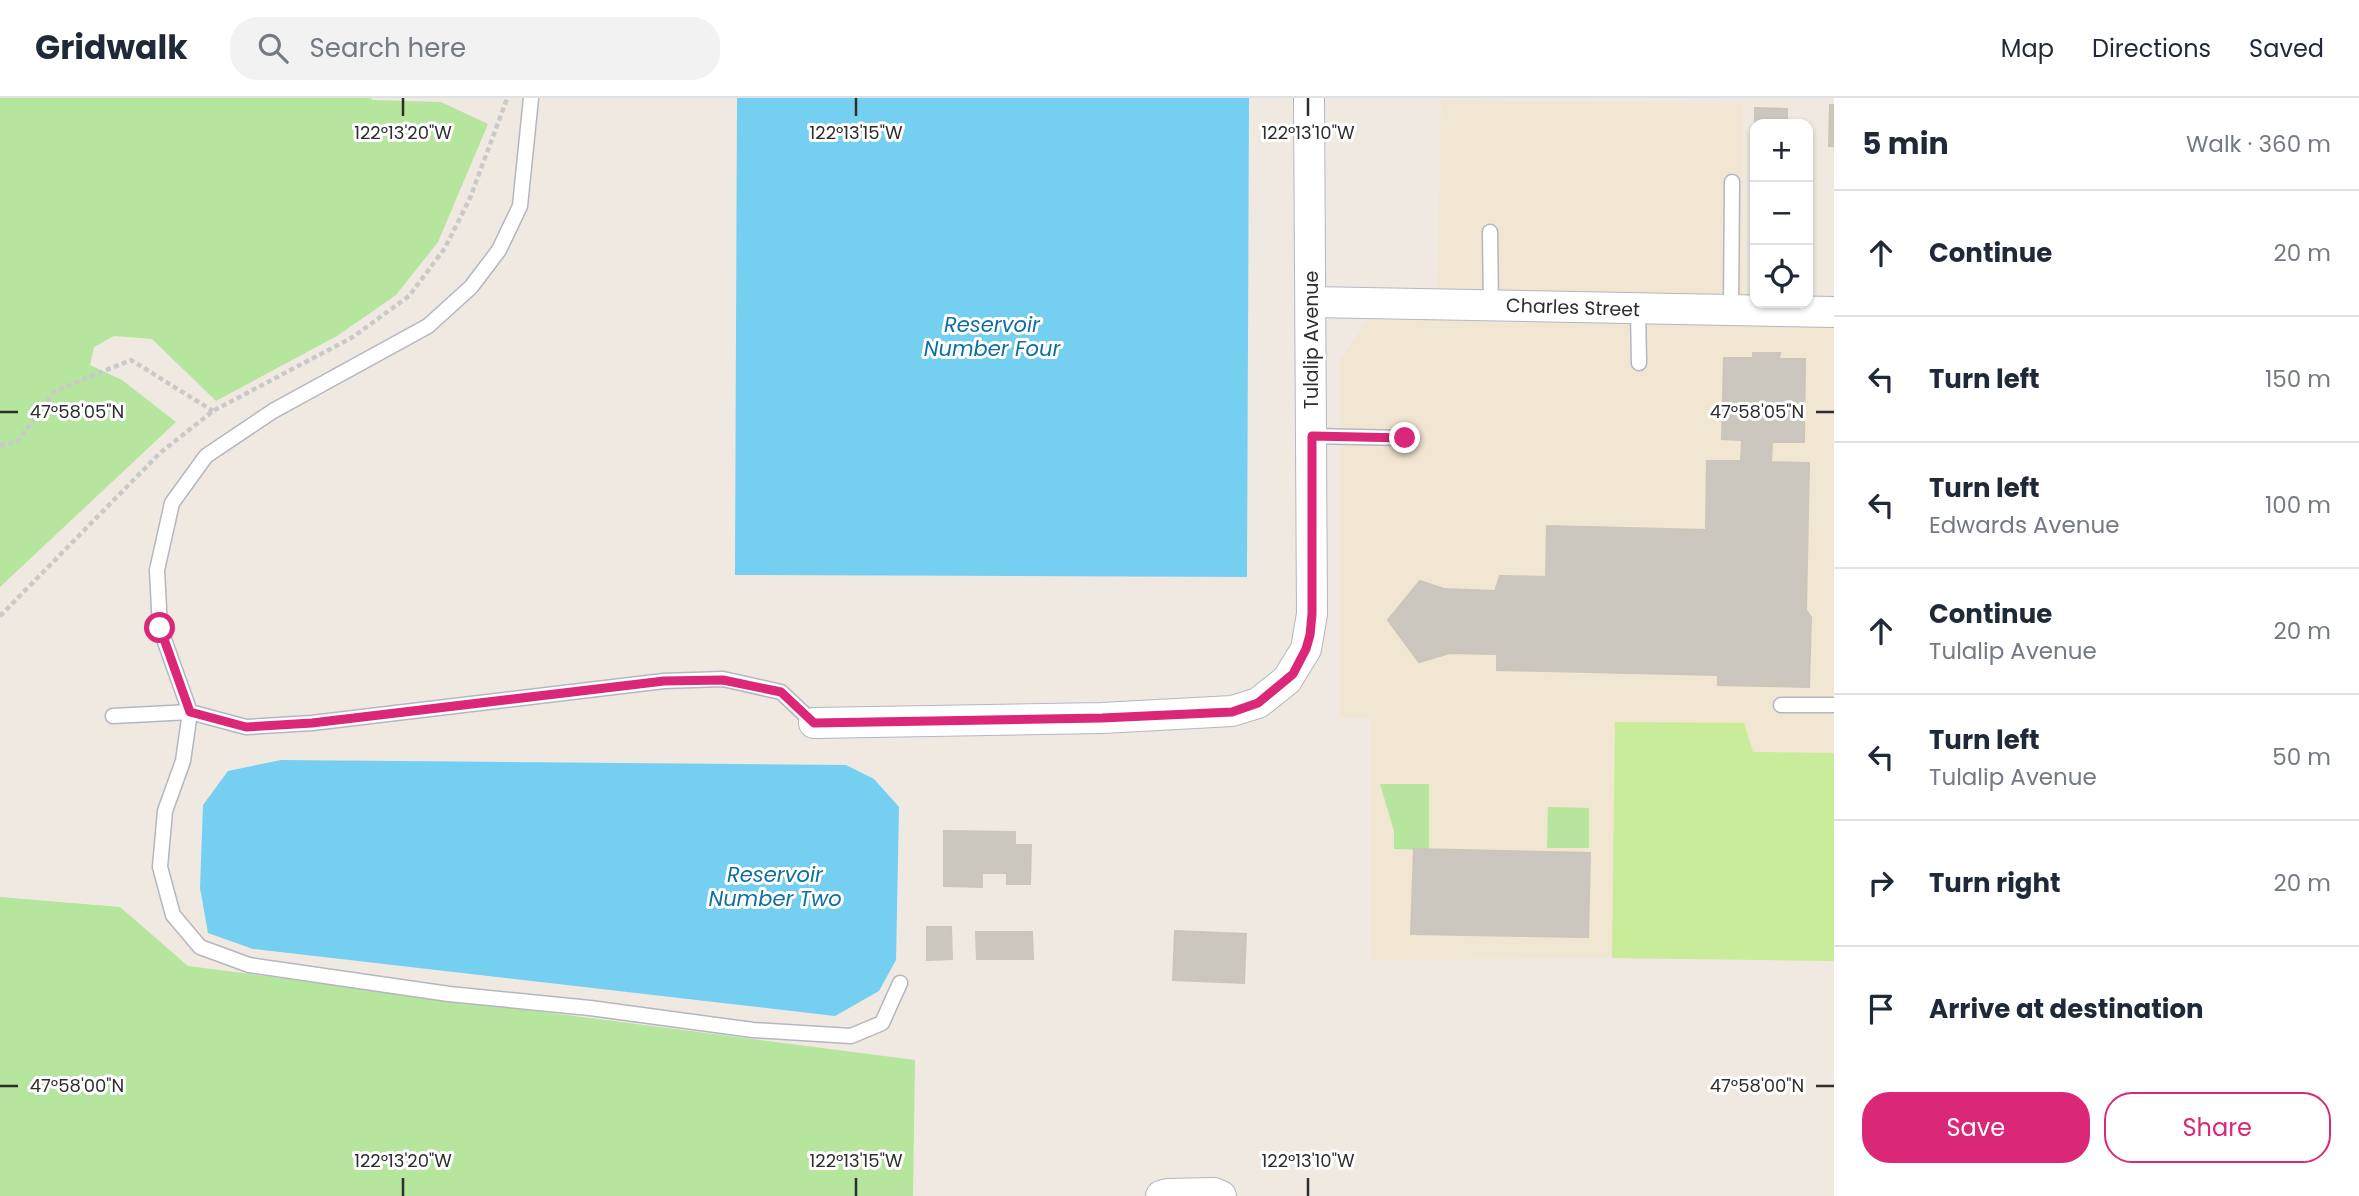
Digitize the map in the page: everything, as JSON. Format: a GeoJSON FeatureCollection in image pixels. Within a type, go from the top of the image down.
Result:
{"type":"FeatureCollection","features":[{"type":"Feature","properties":{"kind":"street","name":"Tulalip Avenue"},"geometry":{"type":"LineString","coordinates":[[814,723],[1102,718],[1232,712],[1258,703],[1287,680],[1298,665],[1308,642],[1312,614],[1309,98]]}},
{"type":"Feature","properties":{"kind":"street","name":"Charles Street"},"geometry":{"type":"LineString","coordinates":[[1311,302],[1834,312]]}},
{"type":"Feature","properties":{"kind":"street"},"geometry":{"type":"LineString","coordinates":[[1161,1196],[1214,1193],[1221,1196]]}},
{"type":"Feature","properties":{"kind":"lane"},"geometry":{"type":"LineString","coordinates":[[531,98],[520,206],[499,250],[471,287],[428,326],[273,411],[206,456],[172,503],[157,570],[160,628],[190,712],[183,761],[165,811],[160,867],[173,915],[200,947],[248,965],[449,994],[590,1008],[753,1030],[851,1037],[881,1023],[900,983]]}},
{"type":"Feature","properties":{"kind":"lane"},"geometry":{"type":"LineString","coordinates":[[1731,310],[1732,182]]}},
{"type":"Feature","properties":{"kind":"lane"},"geometry":{"type":"LineString","coordinates":[[1490,232],[1491,304]]}},
{"type":"Feature","properties":{"kind":"lane"},"geometry":{"type":"LineString","coordinates":[[1637,309],[1639,363]]}},
{"type":"Feature","properties":{"kind":"lane"},"geometry":{"type":"LineString","coordinates":[[1312,436],[1405,438]]}},
{"type":"Feature","properties":{"kind":"lane"},"geometry":{"type":"LineString","coordinates":[[113,716],[190,712],[246,727],[312,723],[664,681],[723,680],[781,692],[814,723]]}},
{"type":"Feature","properties":{"kind":"lane"},"geometry":{"type":"LineString","coordinates":[[1781,705],[1834,705]]}},
{"type":"Feature","properties":{"kind":"path"},"geometry":{"type":"LineString","coordinates":[[0,616],[160,453],[213,411],[353,337],[409,296],[445,248],[470,198],[508,98]]}},
{"type":"Feature","properties":{"kind":"path"},"geometry":{"type":"LineString","coordinates":[[0,445],[17,442],[55,391],[131,360],[213,411]]}},
{"type":"Feature","properties":{"kind":"shaded area"},"geometry":{"type":"Polygon","coordinates":[[[1441,100],[1743,104],[1743,321],[1834,322],[1834,961],[1612,958],[1371,960],[1371,718],[1340,718],[1340,360],[1368,320],[1437,320],[1441,100]]]}},
{"type":"Feature","properties":{"kind":"green space"},"geometry":{"type":"Polygon","coordinates":[[[0,98],[371,98],[441,102],[488,124],[438,242],[396,295],[337,336],[216,401],[152,339],[114,336],[94,347],[90,365],[122,380],[176,422],[0,587],[0,98]]]}},
{"type":"Feature","properties":{"kind":"green space"},"geometry":{"type":"Polygon","coordinates":[[[1615,722],[1744,723],[1753,752],[1834,753],[1834,961],[1612,958],[1615,722]]]}},
{"type":"Feature","properties":{"kind":"green space"},"geometry":{"type":"Polygon","coordinates":[[[1380,784],[1429,784],[1429,850],[1394,849],[1394,831],[1380,784]]]}},
{"type":"Feature","properties":{"kind":"green space"},"geometry":{"type":"Polygon","coordinates":[[[1548,807],[1589,808],[1589,848],[1547,848],[1548,807]]]}},
{"type":"Feature","properties":{"kind":"green space"},"geometry":{"type":"Polygon","coordinates":[[[0,897],[120,907],[188,966],[915,1060],[913,1196],[0,1196],[0,897]]]}},
{"type":"Feature","properties":{"kind":"water","name":"Reservoir Number Four"},"geometry":{"type":"Polygon","coordinates":[[[737,98],[1249,98],[1247,577],[735,575],[737,98]]]}},
{"type":"Feature","properties":{"kind":"water","name":"Reservoir Number Two"},"geometry":{"type":"Polygon","coordinates":[[[281,760],[846,765],[874,779],[899,807],[896,960],[879,991],[835,1016],[253,949],[208,933],[200,888],[203,805],[228,771],[281,760]]]}},
{"type":"Feature","properties":{"kind":"building"},"geometry":{"type":"Polygon","coordinates":[[[1830,105],[1834,105],[1834,146],[1829,146],[1830,105]]]}},
{"type":"Feature","properties":{"kind":"building"},"geometry":{"type":"Polygon","coordinates":[[[1755,108],[1787,109],[1787,119],[1755,119],[1755,108]]]}},
{"type":"Feature","properties":{"kind":"building"},"geometry":{"type":"Polygon","coordinates":[[[1753,353],[1780,353],[1779,359],[1805,359],[1804,442],[1772,442],[1771,462],[1809,463],[1806,610],[1811,617],[1809,687],[1718,685],[1718,675],[1497,670],[1497,654],[1450,653],[1419,662],[1388,620],[1420,581],[1444,589],[1495,591],[1500,576],[1546,577],[1547,526],[1706,530],[1707,461],[1741,461],[1742,440],[1722,439],[1724,358],[1753,358],[1753,353]]]}},
{"type":"Feature","properties":{"kind":"building"},"geometry":{"type":"Polygon","coordinates":[[[944,831],[1015,832],[1015,845],[1031,845],[1030,884],[1007,884],[1007,873],[982,873],[982,887],[944,886],[944,831]]]}},
{"type":"Feature","properties":{"kind":"building"},"geometry":{"type":"Polygon","coordinates":[[[1414,849],[1590,853],[1588,937],[1411,934],[1414,849]]]}},
{"type":"Feature","properties":{"kind":"building"},"geometry":{"type":"Polygon","coordinates":[[[927,927],[951,927],[952,959],[927,960],[927,927]]]}},
{"type":"Feature","properties":{"kind":"building"},"geometry":{"type":"Polygon","coordinates":[[[1175,931],[1246,934],[1244,983],[1173,980],[1175,931]]]}},
{"type":"Feature","properties":{"kind":"building"},"geometry":{"type":"Polygon","coordinates":[[[976,932],[1032,932],[1033,959],[977,959],[976,932]]]}},
{"type":"Feature","properties":{"kind":"route"},"geometry":{"type":"LineString","coordinates":[[160,628],[190,712],[246,727],[312,723],[664,681],[723,680],[781,692],[814,723],[1102,718],[1232,712],[1258,703],[1287,680],[1306,649],[1312,614],[1312,436],[1405,438]]}}]}
